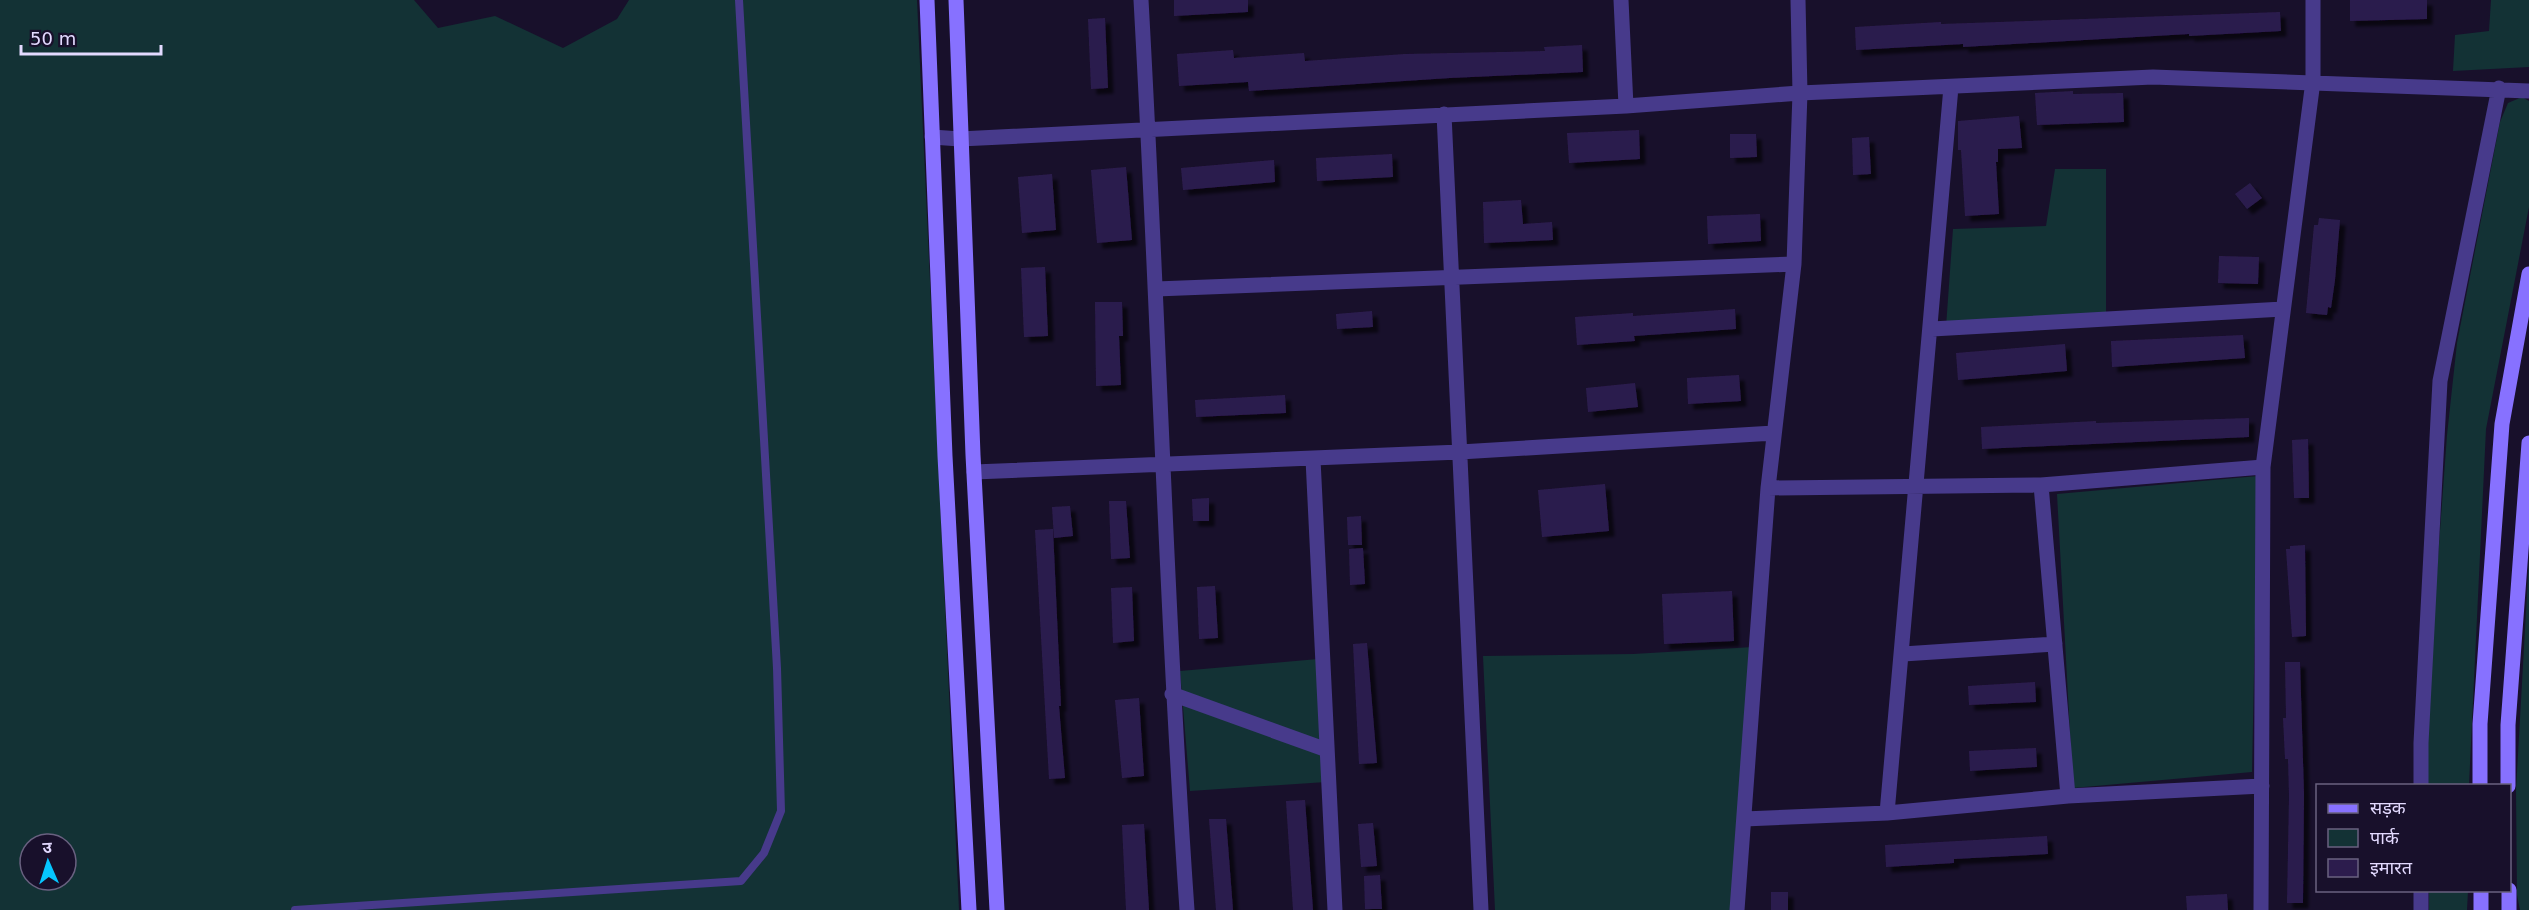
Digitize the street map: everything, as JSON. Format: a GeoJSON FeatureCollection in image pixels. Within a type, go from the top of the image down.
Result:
{"type":"FeatureCollection","features":[{"type":"Feature","properties":{"kind":"street"},"geometry":{"type":"LineString","coordinates":[[927,0],[945,456],[969,910]]}},
{"type":"Feature","properties":{"kind":"street"},"geometry":{"type":"LineString","coordinates":[[956,0],[974,472],[997,910]]}},
{"type":"Feature","properties":{"kind":"street"},"geometry":{"type":"LineString","coordinates":[[1141,0],[1156,289],[1172,694],[1186,910]]}},
{"type":"Feature","properties":{"kind":"street"},"geometry":{"type":"LineString","coordinates":[[1621,0],[1626,106]]}},
{"type":"Feature","properties":{"kind":"street"},"geometry":{"type":"LineString","coordinates":[[1737,910],[1768,488],[1794,264],[1800,93],[1798,0]]}},
{"type":"Feature","properties":{"kind":"street"},"geometry":{"type":"LineString","coordinates":[[2261,910],[2263,467],[2313,81],[2313,0]]}},
{"type":"Feature","properties":{"kind":"street"},"geometry":{"type":"LineString","coordinates":[[932,138],[960,139],[1626,106],[1800,93],[2153,77],[2313,81],[2529,91]]}},
{"type":"Feature","properties":{"kind":"street"},"geometry":{"type":"LineString","coordinates":[[1887,813],[1903,654],[1915,486],[1932,330],[1951,87]]}},
{"type":"Feature","properties":{"kind":"street"},"geometry":{"type":"LineString","coordinates":[[2421,784],[2421,743],[2440,381],[2499,88]]}},
{"type":"Feature","properties":{"kind":"street"},"geometry":{"type":"LineString","coordinates":[[1444,114],[1481,910]]}},
{"type":"Feature","properties":{"kind":"street"},"geometry":{"type":"LineString","coordinates":[[1156,289],[1794,264]]}},
{"type":"Feature","properties":{"kind":"street"},"geometry":{"type":"LineString","coordinates":[[2480,784],[2480,724],[2502,424],[2529,274]]}},
{"type":"Feature","properties":{"kind":"street"},"geometry":{"type":"LineString","coordinates":[[1932,330],[2283,309]]}},
{"type":"Feature","properties":{"kind":"street"},"geometry":{"type":"LineString","coordinates":[[974,472],[1460,452],[1774,433]]}},
{"type":"Feature","properties":{"kind":"street"},"geometry":{"type":"LineString","coordinates":[[2508,784],[2508,725],[2529,443]]}},
{"type":"Feature","properties":{"kind":"street"},"geometry":{"type":"LineString","coordinates":[[1313,459],[1335,910]]}},
{"type":"Feature","properties":{"kind":"street"},"geometry":{"type":"LineString","coordinates":[[1768,488],[2041,485],[2263,467]]}},
{"type":"Feature","properties":{"kind":"street"},"geometry":{"type":"LineString","coordinates":[[2041,485],[2068,796]]}},
{"type":"Feature","properties":{"kind":"street"},"geometry":{"type":"LineString","coordinates":[[1903,654],[2055,644]]}},
{"type":"Feature","properties":{"kind":"street"},"geometry":{"type":"LineString","coordinates":[[1172,694],[1327,750]]}},
{"type":"Feature","properties":{"kind":"street"},"geometry":{"type":"LineString","coordinates":[[1744,819],[1887,813],[2068,796],[2262,786]]}},
{"type":"Feature","properties":{"kind":"street"},"geometry":{"type":"LineString","coordinates":[[2421,892],[2421,910]]}},
{"type":"Feature","properties":{"kind":"street"},"geometry":{"type":"LineString","coordinates":[[2481,892],[2481,910]]}},
{"type":"Feature","properties":{"kind":"street"},"geometry":{"type":"LineString","coordinates":[[2509,892],[2509,910]]}},
{"type":"Feature","properties":{"kind":"lane"},"geometry":{"type":"LineString","coordinates":[[295,910],[741,881],[764,853],[781,811],[777,668],[739,0]]}},
{"type":"Feature","properties":{"kind":"green space"},"geometry":{"type":"Polygon","coordinates":[[[0,0],[414,0],[438,28],[495,16],[563,48],[617,19],[629,0],[917,0],[959,910],[0,910],[0,0]]]}},
{"type":"Feature","properties":{"kind":"green space"},"geometry":{"type":"Polygon","coordinates":[[[2491,0],[2529,0],[2529,67],[2453,71],[2455,35],[2489,31],[2491,0]]]}},
{"type":"Feature","properties":{"kind":"green space"},"geometry":{"type":"Polygon","coordinates":[[[2522,97],[2529,101],[2529,207],[2486,429],[2469,784],[2428,784],[2428,695],[2447,435],[2457,343],[2500,122],[2508,103],[2522,97]]]}},
{"type":"Feature","properties":{"kind":"green space"},"geometry":{"type":"Polygon","coordinates":[[[2055,169],[2106,169],[2106,316],[1946,327],[1953,229],[2046,226],[2055,169]]]}},
{"type":"Feature","properties":{"kind":"green space"},"geometry":{"type":"Polygon","coordinates":[[[2258,476],[2252,772],[2073,788],[2057,494],[2258,476]]]}},
{"type":"Feature","properties":{"kind":"green space"},"geometry":{"type":"Polygon","coordinates":[[[2529,558],[2529,910],[2520,910],[2517,895],[2516,790],[2529,558]]]}},
{"type":"Feature","properties":{"kind":"green space"},"geometry":{"type":"Polygon","coordinates":[[[1753,647],[1734,910],[1495,910],[1483,656],[1633,654],[1753,647]]]}},
{"type":"Feature","properties":{"kind":"green space"},"geometry":{"type":"Polygon","coordinates":[[[1318,659],[1326,782],[1190,791],[1180,671],[1318,659]]]}},
{"type":"Feature","properties":{"kind":"green space"},"geometry":{"type":"Polygon","coordinates":[[[2429,892],[2468,892],[2467,910],[2429,910],[2429,892]]]}},
{"type":"Feature","properties":{"kind":"building"},"geometry":{"type":"Polygon","coordinates":[[[1174,0],[1248,0],[1248,12],[1174,16],[1174,0]]]}},
{"type":"Feature","properties":{"kind":"building"},"geometry":{"type":"Polygon","coordinates":[[[2350,0],[2427,0],[2427,19],[2350,21],[2350,0]]]}},
{"type":"Feature","properties":{"kind":"building"},"geometry":{"type":"Polygon","coordinates":[[[2280,12],[2281,31],[1856,50],[1855,27],[1941,22],[1941,24],[2280,12]]]}},
{"type":"Feature","properties":{"kind":"building"},"geometry":{"type":"Polygon","coordinates":[[[1105,18],[1108,88],[1091,89],[1088,19],[1105,18]]]}},
{"type":"Feature","properties":{"kind":"building"},"geometry":{"type":"Polygon","coordinates":[[[1582,45],[1583,72],[1249,91],[1248,82],[1179,86],[1177,54],[1233,50],[1234,58],[1304,53],[1305,61],[1405,54],[1545,51],[1544,47],[1582,45]]]}},
{"type":"Feature","properties":{"kind":"building"},"geometry":{"type":"Polygon","coordinates":[[[2073,91],[2073,94],[2123,93],[2124,122],[2037,125],[2035,93],[2073,91]]]}},
{"type":"Feature","properties":{"kind":"building"},"geometry":{"type":"Polygon","coordinates":[[[2019,116],[2022,148],[1998,149],[1998,162],[1996,162],[1999,214],[1965,216],[1961,150],[1958,150],[1958,121],[2019,116]]]}},
{"type":"Feature","properties":{"kind":"building"},"geometry":{"type":"Polygon","coordinates":[[[1639,130],[1640,159],[1569,163],[1567,133],[1639,130]]]}},
{"type":"Feature","properties":{"kind":"building"},"geometry":{"type":"Polygon","coordinates":[[[1730,134],[1756,134],[1757,157],[1730,158],[1730,134]]]}},
{"type":"Feature","properties":{"kind":"building"},"geometry":{"type":"Polygon","coordinates":[[[1869,137],[1871,174],[1853,175],[1852,138],[1869,137]]]}},
{"type":"Feature","properties":{"kind":"building"},"geometry":{"type":"Polygon","coordinates":[[[1392,154],[1393,177],[1317,181],[1316,158],[1392,154]]]}},
{"type":"Feature","properties":{"kind":"building"},"geometry":{"type":"Polygon","coordinates":[[[1274,160],[1275,182],[1183,190],[1181,168],[1274,160]]]}},
{"type":"Feature","properties":{"kind":"building"},"geometry":{"type":"Polygon","coordinates":[[[1126,167],[1132,240],[1097,243],[1091,170],[1126,167]]]}},
{"type":"Feature","properties":{"kind":"building"},"geometry":{"type":"Polygon","coordinates":[[[1052,174],[1056,230],[1022,233],[1018,177],[1052,174]]]}},
{"type":"Feature","properties":{"kind":"building"},"geometry":{"type":"Polygon","coordinates":[[[2250,183],[2262,198],[2247,209],[2235,194],[2250,183]]]}},
{"type":"Feature","properties":{"kind":"building"},"geometry":{"type":"Polygon","coordinates":[[[1521,200],[1523,224],[1552,222],[1553,240],[1484,243],[1483,202],[1521,200]]]}},
{"type":"Feature","properties":{"kind":"building"},"geometry":{"type":"Polygon","coordinates":[[[1760,214],[1761,241],[1708,244],[1707,216],[1760,214]]]}},
{"type":"Feature","properties":{"kind":"building"},"geometry":{"type":"Polygon","coordinates":[[[2319,218],[2340,220],[2335,280],[2331,308],[2328,307],[2327,315],[2306,313],[2314,225],[2318,225],[2319,218]]]}},
{"type":"Feature","properties":{"kind":"building"},"geometry":{"type":"Polygon","coordinates":[[[2219,256],[2259,257],[2258,284],[2218,283],[2219,256]]]}},
{"type":"Feature","properties":{"kind":"building"},"geometry":{"type":"Polygon","coordinates":[[[1045,267],[1048,336],[1024,337],[1021,268],[1045,267]]]}},
{"type":"Feature","properties":{"kind":"building"},"geometry":{"type":"Polygon","coordinates":[[[1095,302],[1122,302],[1123,336],[1119,336],[1121,385],[1096,386],[1095,302]]]}},
{"type":"Feature","properties":{"kind":"building"},"geometry":{"type":"Polygon","coordinates":[[[1735,309],[1736,329],[1634,336],[1635,341],[1577,345],[1575,317],[1633,313],[1633,316],[1735,309]]]}},
{"type":"Feature","properties":{"kind":"building"},"geometry":{"type":"Polygon","coordinates":[[[1372,311],[1373,327],[1337,329],[1336,314],[1372,311]]]}},
{"type":"Feature","properties":{"kind":"building"},"geometry":{"type":"Polygon","coordinates":[[[2243,335],[2245,358],[2112,367],[2111,341],[2243,335]]]}},
{"type":"Feature","properties":{"kind":"building"},"geometry":{"type":"Polygon","coordinates":[[[2065,344],[2067,371],[1958,380],[1956,353],[2065,344]]]}},
{"type":"Feature","properties":{"kind":"building"},"geometry":{"type":"Polygon","coordinates":[[[1739,375],[1741,401],[1688,404],[1687,378],[1739,375]]]}},
{"type":"Feature","properties":{"kind":"building"},"geometry":{"type":"Polygon","coordinates":[[[1635,383],[1638,407],[1588,412],[1586,388],[1635,383]]]}},
{"type":"Feature","properties":{"kind":"building"},"geometry":{"type":"Polygon","coordinates":[[[1285,395],[1286,413],[1196,417],[1195,400],[1285,395]]]}},
{"type":"Feature","properties":{"kind":"building"},"geometry":{"type":"Polygon","coordinates":[[[2249,418],[2249,437],[1982,449],[1981,427],[2096,421],[2096,423],[2249,418]]]}},
{"type":"Feature","properties":{"kind":"building"},"geometry":{"type":"Polygon","coordinates":[[[2308,439],[2309,498],[2294,498],[2292,440],[2308,439]]]}},
{"type":"Feature","properties":{"kind":"building"},"geometry":{"type":"Polygon","coordinates":[[[1605,484],[1609,531],[1542,537],[1538,490],[1605,484]]]}},
{"type":"Feature","properties":{"kind":"building"},"geometry":{"type":"Polygon","coordinates":[[[1209,498],[1209,521],[1193,521],[1192,499],[1209,498]]]}},
{"type":"Feature","properties":{"kind":"building"},"geometry":{"type":"Polygon","coordinates":[[[1109,501],[1126,501],[1130,558],[1111,559],[1109,501]]]}},
{"type":"Feature","properties":{"kind":"building"},"geometry":{"type":"Polygon","coordinates":[[[1070,506],[1073,536],[1054,538],[1052,507],[1070,506]]]}},
{"type":"Feature","properties":{"kind":"building"},"geometry":{"type":"Polygon","coordinates":[[[1361,516],[1362,545],[1348,545],[1347,517],[1361,516]]]}},
{"type":"Feature","properties":{"kind":"building"},"geometry":{"type":"Polygon","coordinates":[[[1053,529],[1061,706],[1059,706],[1065,778],[1049,779],[1035,530],[1053,529]]]}},
{"type":"Feature","properties":{"kind":"building"},"geometry":{"type":"Polygon","coordinates":[[[2305,545],[2306,636],[2292,637],[2286,549],[2290,549],[2290,546],[2305,545]]]}},
{"type":"Feature","properties":{"kind":"building"},"geometry":{"type":"Polygon","coordinates":[[[1363,548],[1365,584],[1350,585],[1349,549],[1363,548]]]}},
{"type":"Feature","properties":{"kind":"building"},"geometry":{"type":"Polygon","coordinates":[[[1215,586],[1218,638],[1199,639],[1197,587],[1215,586]]]}},
{"type":"Feature","properties":{"kind":"building"},"geometry":{"type":"Polygon","coordinates":[[[1132,587],[1134,641],[1113,643],[1111,588],[1132,587]]]}},
{"type":"Feature","properties":{"kind":"building"},"geometry":{"type":"Polygon","coordinates":[[[1732,591],[1734,641],[1664,644],[1662,594],[1732,591]]]}},
{"type":"Feature","properties":{"kind":"building"},"geometry":{"type":"Polygon","coordinates":[[[1367,643],[1377,763],[1359,764],[1353,644],[1367,643]]]}},
{"type":"Feature","properties":{"kind":"building"},"geometry":{"type":"Polygon","coordinates":[[[2285,662],[2300,662],[2304,794],[2303,903],[2287,903],[2289,796],[2288,759],[2285,759],[2283,718],[2286,718],[2285,662]]]}},
{"type":"Feature","properties":{"kind":"building"},"geometry":{"type":"Polygon","coordinates":[[[2035,682],[2036,702],[1969,705],[1968,686],[2035,682]]]}},
{"type":"Feature","properties":{"kind":"building"},"geometry":{"type":"Polygon","coordinates":[[[1139,698],[1144,776],[1122,778],[1115,700],[1139,698]]]}},
{"type":"Feature","properties":{"kind":"building"},"geometry":{"type":"Polygon","coordinates":[[[2036,748],[2037,767],[1970,771],[1969,751],[2036,748]]]}},
{"type":"Feature","properties":{"kind":"building"},"geometry":{"type":"Polygon","coordinates":[[[1305,800],[1313,910],[1293,910],[1286,801],[1305,800]]]}},
{"type":"Feature","properties":{"kind":"building"},"geometry":{"type":"Polygon","coordinates":[[[1209,819],[1226,819],[1233,910],[1216,910],[1209,819]]]}},
{"type":"Feature","properties":{"kind":"building"},"geometry":{"type":"Polygon","coordinates":[[[1373,823],[1377,866],[1361,867],[1358,824],[1373,823]]]}},
{"type":"Feature","properties":{"kind":"building"},"geometry":{"type":"Polygon","coordinates":[[[1144,824],[1149,910],[1126,910],[1122,825],[1144,824]]]}},
{"type":"Feature","properties":{"kind":"building"},"geometry":{"type":"Polygon","coordinates":[[[2047,836],[2048,854],[1954,859],[1954,863],[1886,867],[1885,845],[2047,836]]]}},
{"type":"Feature","properties":{"kind":"building"},"geometry":{"type":"Polygon","coordinates":[[[1380,875],[1382,909],[1365,909],[1364,876],[1380,875]]]}},
{"type":"Feature","properties":{"kind":"building"},"geometry":{"type":"Polygon","coordinates":[[[1771,892],[1788,892],[1788,910],[1771,910],[1771,892]]]}},
{"type":"Feature","properties":{"kind":"building"},"geometry":{"type":"Polygon","coordinates":[[[2227,894],[2228,910],[2187,910],[2186,896],[2227,894]]]}}]}
